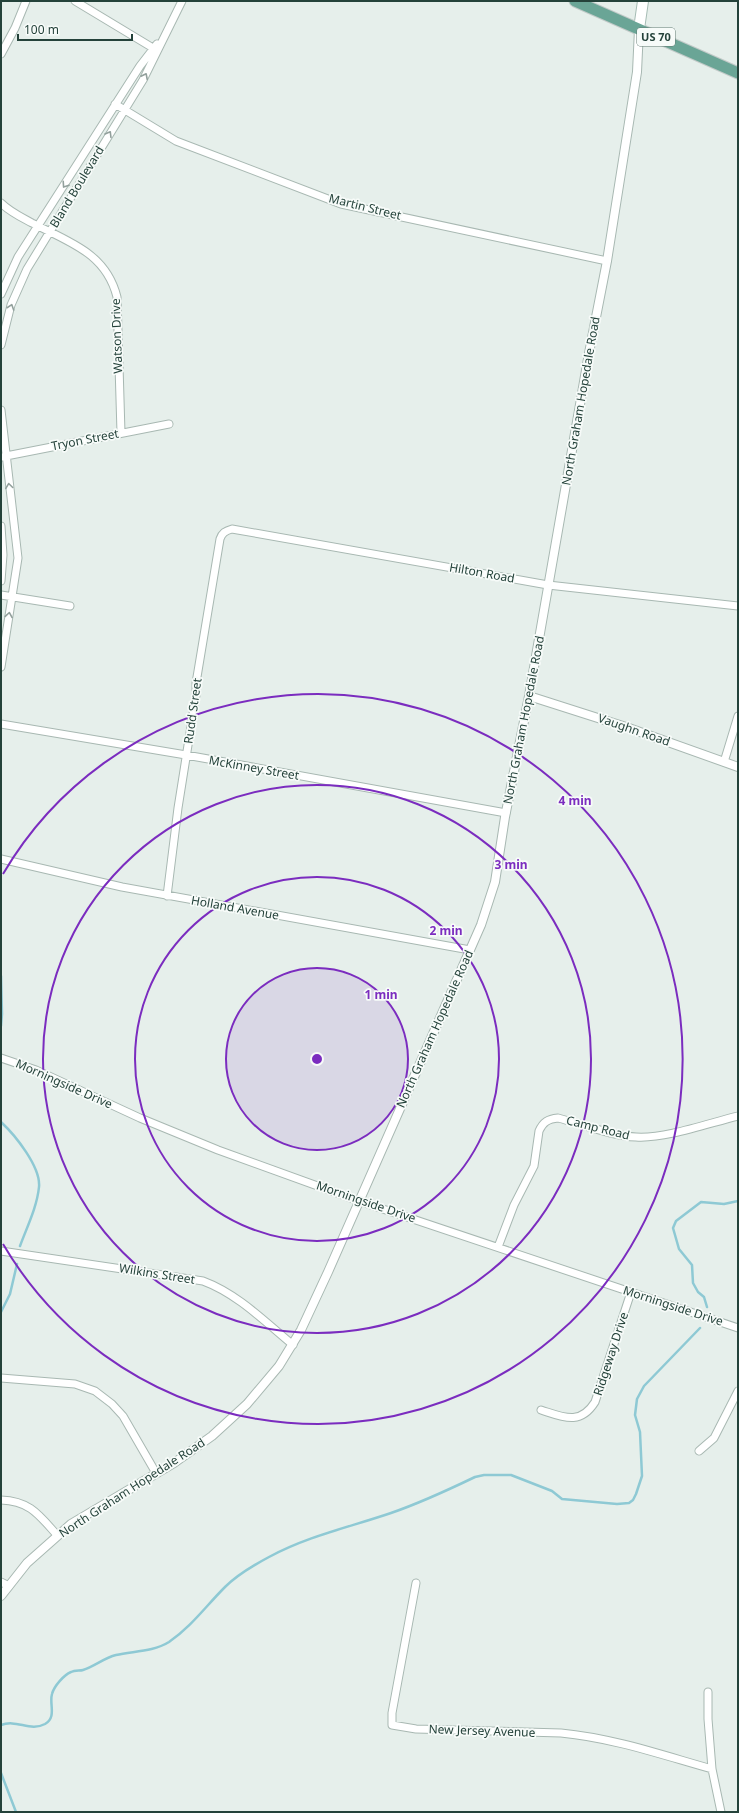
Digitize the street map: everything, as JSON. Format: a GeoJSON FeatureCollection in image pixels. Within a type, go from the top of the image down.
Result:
{"type":"FeatureCollection","features":[{"type":"Feature","properties":{"kind":"main road","name":"US 70"},"geometry":{"type":"LineString","coordinates":[[575,1],[738,73]]}},
{"type":"Feature","properties":{"kind":"main road"},"geometry":{"type":"LineString","coordinates":[[639,29],[643,1]]}},
{"type":"Feature","properties":{"kind":"street"},"geometry":{"type":"LineString","coordinates":[[1,54],[15,28],[26,1]]}},
{"type":"Feature","properties":{"kind":"street"},"geometry":{"type":"LineString","coordinates":[[75,1],[153,48]]}},
{"type":"Feature","properties":{"kind":"street","name":"Bland Boulevard"},"geometry":{"type":"LineString","coordinates":[[1,345],[6,320],[20,283],[124,109],[143,80],[182,1]]}},
{"type":"Feature","properties":{"kind":"street","name":"North Graham Hopedale Road"},"geometry":{"type":"LineString","coordinates":[[1,1596],[27,1563],[57,1535],[71,1524],[193,1451],[231,1420],[264,1386],[293,1345],[310,1311],[481,925],[495,882],[506,813],[529,696],[590,346],[607,261],[637,72],[639,29]]}},
{"type":"Feature","properties":{"kind":"street","name":"Bland Boulevard"},"geometry":{"type":"LineString","coordinates":[[1,294],[18,257],[37,226],[140,66],[165,33]]}},
{"type":"Feature","properties":{"kind":"street","name":"Martin Street"},"geometry":{"type":"LineString","coordinates":[[116,104],[176,141],[342,204],[607,261]]}},
{"type":"Feature","properties":{"kind":"street","name":"Watson Drive"},"geometry":{"type":"LineString","coordinates":[[1,203],[16,215],[50,232],[96,259],[104,268],[114,286],[117,298],[121,433]]}},
{"type":"Feature","properties":{"kind":"street"},"geometry":{"type":"LineString","coordinates":[[1,410],[3,457],[17,545],[16,577],[1,667]]}},
{"type":"Feature","properties":{"kind":"street","name":"Tryon Street"},"geometry":{"type":"LineString","coordinates":[[3,457],[169,424]]}},
{"type":"Feature","properties":{"kind":"street"},"geometry":{"type":"LineString","coordinates":[[1,526],[3,555],[1,582]]}},
{"type":"Feature","properties":{"kind":"street","name":"Hilton Road"},"geometry":{"type":"LineString","coordinates":[[227,530],[232,529],[548,585],[738,606]]}},
{"type":"Feature","properties":{"kind":"street","name":"Rudd Street"},"geometry":{"type":"LineString","coordinates":[[167,896],[186,755],[220,539],[223,532],[227,530]]}},
{"type":"Feature","properties":{"kind":"street"},"geometry":{"type":"LineString","coordinates":[[1,595],[70,606]]}},
{"type":"Feature","properties":{"kind":"street","name":"Vaughn Road"},"geometry":{"type":"LineString","coordinates":[[529,696],[626,727],[738,767]]}},
{"type":"Feature","properties":{"kind":"street"},"geometry":{"type":"LineString","coordinates":[[724,762],[738,716]]}},
{"type":"Feature","properties":{"kind":"street","name":"McKinney Street"},"geometry":{"type":"LineString","coordinates":[[1,724],[186,755],[506,813]]}},
{"type":"Feature","properties":{"kind":"street","name":"Holland Avenue"},"geometry":{"type":"LineString","coordinates":[[1,859],[167,896],[470,950]]}},
{"type":"Feature","properties":{"kind":"street","name":"Morningside Drive"},"geometry":{"type":"LineString","coordinates":[[1,1058],[36,1070],[140,1118],[218,1150],[359,1201],[738,1328]]}},
{"type":"Feature","properties":{"kind":"street","name":"Camp Road"},"geometry":{"type":"LineString","coordinates":[[498,1247],[514,1205],[534,1166],[539,1131],[541,1126],[548,1120],[558,1118],[624,1136],[643,1137],[664,1135],[738,1116]]}},
{"type":"Feature","properties":{"kind":"street","name":"Wilkins Street"},"geometry":{"type":"LineString","coordinates":[[1,1251],[203,1281],[215,1285],[232,1295],[293,1345]]}},
{"type":"Feature","properties":{"kind":"street","name":"Ridgeway Drive"},"geometry":{"type":"LineString","coordinates":[[541,1410],[561,1417],[573,1418],[580,1416],[591,1408],[595,1402],[631,1292]]}},
{"type":"Feature","properties":{"kind":"street"},"geometry":{"type":"LineString","coordinates":[[1,1378],[75,1384],[95,1391],[112,1404],[123,1416],[156,1473]]}},
{"type":"Feature","properties":{"kind":"street"},"geometry":{"type":"LineString","coordinates":[[699,1451],[714,1438],[738,1391]]}},
{"type":"Feature","properties":{"kind":"street"},"geometry":{"type":"LineString","coordinates":[[1,1500],[15,1501],[28,1506],[40,1515],[57,1535]]}},
{"type":"Feature","properties":{"kind":"street"},"geometry":{"type":"LineString","coordinates":[[1,1582],[9,1586]]}},
{"type":"Feature","properties":{"kind":"street","name":"New Jersey Avenue"},"geometry":{"type":"LineString","coordinates":[[416,1583],[392,1713],[392,1725],[416,1729],[561,1733],[586,1736],[612,1740],[712,1769]]}},
{"type":"Feature","properties":{"kind":"street"},"geometry":{"type":"LineString","coordinates":[[708,1692],[708,1719],[712,1769],[721,1812]]}},
{"type":"Feature","properties":{"kind":"waterway"},"geometry":{"type":"LineString","coordinates":[[1,976],[1,1026]]}},
{"type":"Feature","properties":{"kind":"waterway"},"geometry":{"type":"LineString","coordinates":[[1,1122],[20,1143],[32,1161],[39,1179],[36,1202],[20,1246]]}},
{"type":"Feature","properties":{"kind":"waterway"},"geometry":{"type":"LineString","coordinates":[[707,1307],[704,1297],[698,1292],[693,1283],[692,1265],[679,1249],[673,1228],[676,1221],[701,1202],[724,1204],[738,1201]]}},
{"type":"Feature","properties":{"kind":"waterway"},"geometry":{"type":"LineString","coordinates":[[1,1312],[10,1294],[17,1264]]}},
{"type":"Feature","properties":{"kind":"waterway"},"geometry":{"type":"LineString","coordinates":[[1,1725],[13,1723],[34,1727],[45,1724],[49,1721],[52,1714],[51,1698],[53,1691],[57,1684],[68,1673],[82,1670],[112,1656],[156,1648],[169,1642],[191,1623],[235,1578],[257,1563],[299,1543],[413,1505],[475,1477],[484,1475],[511,1475],[552,1491],[562,1499],[617,1504],[629,1503],[633,1500],[636,1494],[642,1476],[640,1432],[635,1415],[637,1399],[644,1386],[700,1328]]}},
{"type":"Feature","properties":{"kind":"waterway"},"geometry":{"type":"LineString","coordinates":[[1,1773],[16,1812]]}}]}
